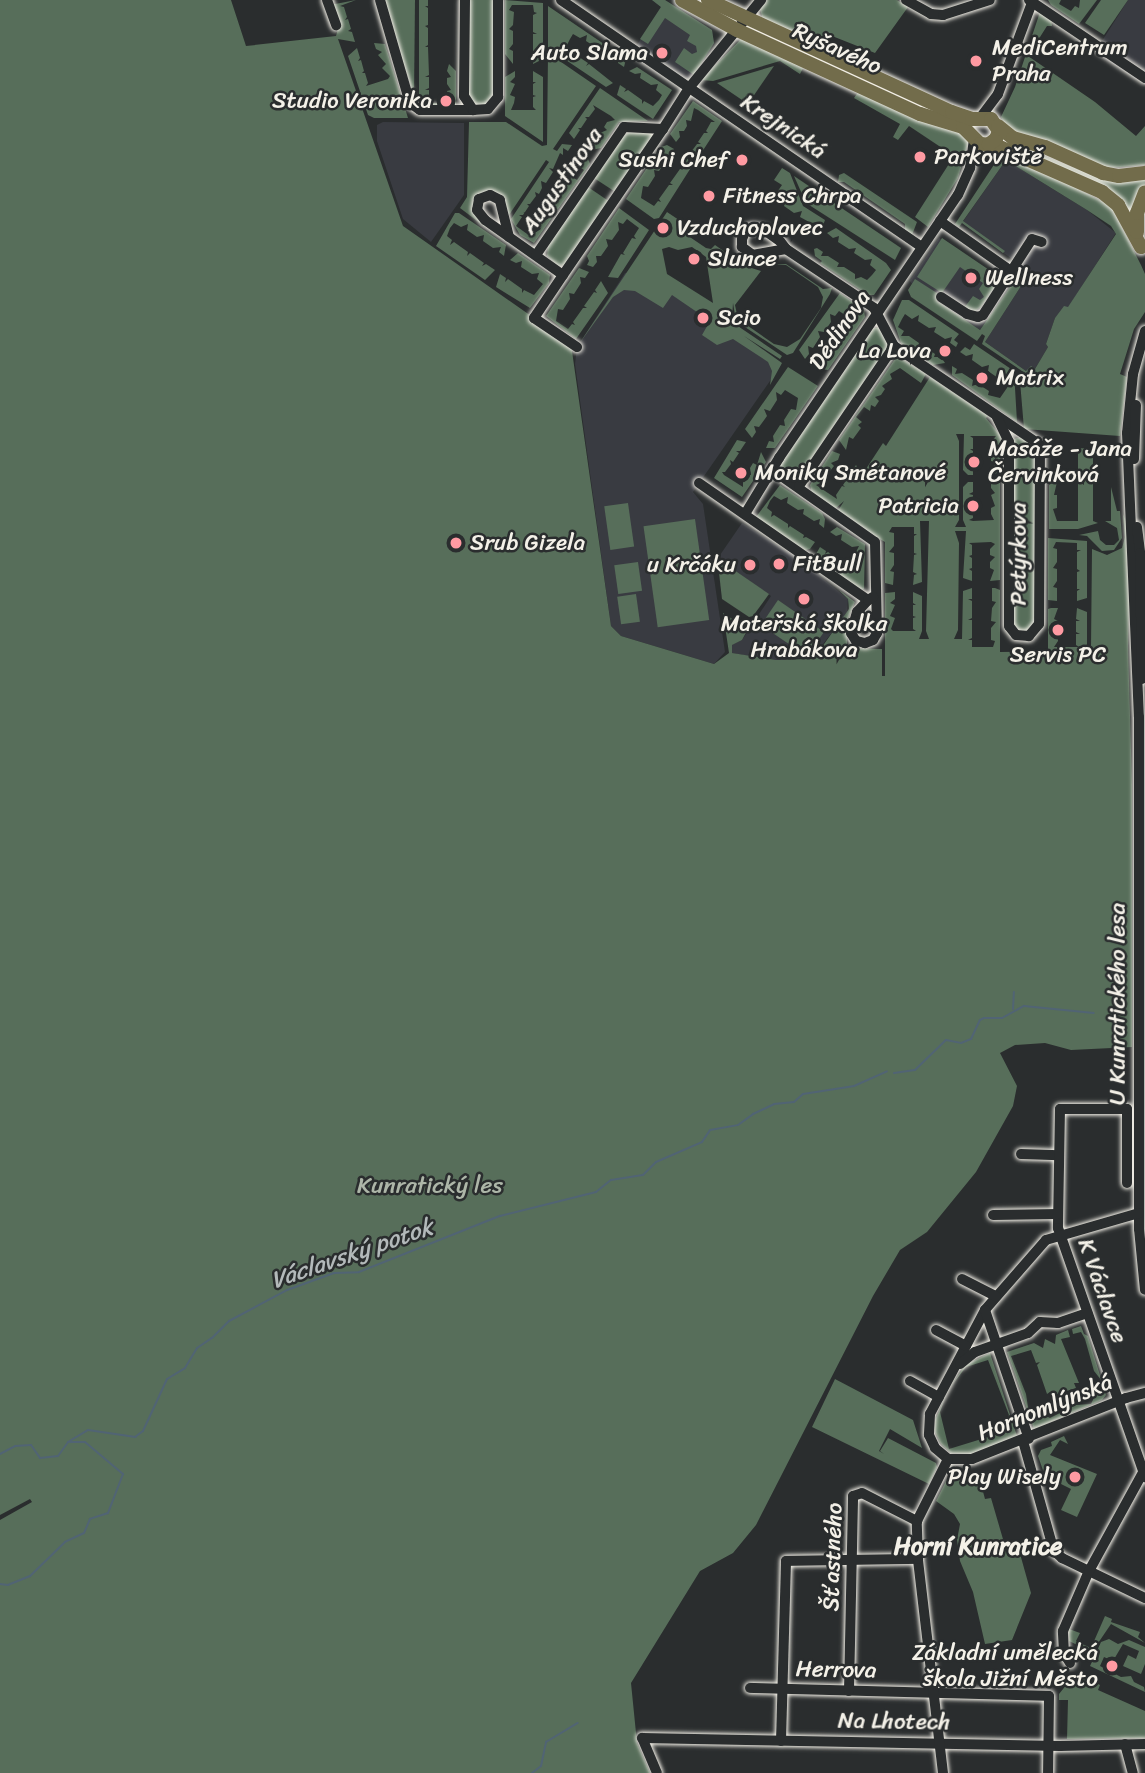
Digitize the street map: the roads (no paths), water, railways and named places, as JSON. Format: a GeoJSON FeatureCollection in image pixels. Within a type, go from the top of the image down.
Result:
{"type":"FeatureCollection","features":[{"type":"Feature","properties":{"kind":"main road","name":"Ryšavého"},"geometry":{"type":"LineString","coordinates":[[682,0],[969,119],[991,118],[1013,138],[1045,147],[1103,173],[1119,176],[1145,173]]}},
{"type":"Feature","properties":{"kind":"main road","name":"Ryšavého"},"geometry":{"type":"LineString","coordinates":[[708,0],[741,24],[920,114],[959,126],[981,141],[1028,158],[1109,196],[1121,210],[1144,251]]}},
{"type":"Feature","properties":{"kind":"main road"},"geometry":{"type":"LineString","coordinates":[[980,118],[972,127],[981,141],[998,136],[998,126]]}},
{"type":"Feature","properties":{"kind":"main road"},"geometry":{"type":"LineString","coordinates":[[1144,251],[1136,218],[1145,192]]}},
{"type":"Feature","properties":{"kind":"street"},"geometry":{"type":"LineString","coordinates":[[327,0],[336,25]]}},
{"type":"Feature","properties":{"kind":"street"},"geometry":{"type":"LineString","coordinates":[[380,0],[410,103],[420,110],[488,109],[498,97],[498,0]]}},
{"type":"Feature","properties":{"kind":"street"},"geometry":{"type":"LineString","coordinates":[[465,0],[464,96],[473,110]]}},
{"type":"Feature","properties":{"kind":"street","name":"Krejnická"},"geometry":{"type":"LineString","coordinates":[[561,0],[922,247]]}},
{"type":"Feature","properties":{"kind":"street"},"geometry":{"type":"LineString","coordinates":[[577,347],[534,318],[689,88],[761,0]]}},
{"type":"Feature","properties":{"kind":"street"},"geometry":{"type":"LineString","coordinates":[[906,0],[931,14],[943,15],[990,0]]}},
{"type":"Feature","properties":{"kind":"street"},"geometry":{"type":"LineString","coordinates":[[998,126],[999,94],[1031,0],[1145,78]]}},
{"type":"Feature","properties":{"kind":"street"},"geometry":{"type":"LineString","coordinates":[[980,118],[999,94]]}},
{"type":"Feature","properties":{"kind":"street","name":"Augustinova"},"geometry":{"type":"LineString","coordinates":[[536,255],[624,127],[663,129]]}},
{"type":"Feature","properties":{"kind":"street","name":"Dědinova"},"geometry":{"type":"LineString","coordinates":[[745,514],[774,471],[779,458],[958,195],[981,141]]}},
{"type":"Feature","properties":{"kind":"street"},"geometry":{"type":"LineString","coordinates":[[940,221],[1012,271]]}},
{"type":"Feature","properties":{"kind":"street","name":"Augustinova"},"geometry":{"type":"LineString","coordinates":[[509,237],[563,275]]}},
{"type":"Feature","properties":{"kind":"street"},"geometry":{"type":"LineString","coordinates":[[941,298],[967,314],[978,317],[983,314],[1032,239],[1042,242]]}},
{"type":"Feature","properties":{"kind":"street"},"geometry":{"type":"LineString","coordinates":[[786,249],[878,313]]}},
{"type":"Feature","properties":{"kind":"street","name":"Petýrkova"},"geometry":{"type":"LineString","coordinates":[[878,313],[894,346],[1038,442],[1041,452],[1040,624],[1029,636],[1016,635],[1009,626],[1009,442],[997,417]]}},
{"type":"Feature","properties":{"kind":"street","name":"U Kunratického lesa"},"geometry":{"type":"LineString","coordinates":[[1145,331],[1133,374],[1126,433],[1142,784],[1139,1213],[1145,1290]]}},
{"type":"Feature","properties":{"kind":"street"},"geometry":{"type":"LineString","coordinates":[[799,486],[894,346]]}},
{"type":"Feature","properties":{"kind":"street","name":"U Kunratického lesa"},"geometry":{"type":"LineString","coordinates":[[1139,717],[1142,676],[1140,553],[1134,461],[1138,380],[1145,352]]}},
{"type":"Feature","properties":{"kind":"street"},"geometry":{"type":"LineString","coordinates":[[1009,442],[1016,436],[1026,434]]}},
{"type":"Feature","properties":{"kind":"street"},"geometry":{"type":"LineString","coordinates":[[699,483],[871,598],[875,542],[799,486],[774,471]]}},
{"type":"Feature","properties":{"kind":"street","name":"K Václavce"},"geometry":{"type":"LineString","coordinates":[[1127,1183],[1127,1109],[1060,1109],[1060,1234],[1143,1475]]}},
{"type":"Feature","properties":{"kind":"street"},"geometry":{"type":"LineString","coordinates":[[1021,1154],[1059,1155]]}},
{"type":"Feature","properties":{"kind":"street"},"geometry":{"type":"LineString","coordinates":[[943,1773],[918,1559],[917,1521],[948,1458],[935,1448],[928,1428],[930,1414],[985,1310],[1046,1240],[1139,1213]]}},
{"type":"Feature","properties":{"kind":"street"},"geometry":{"type":"LineString","coordinates":[[993,1215],[1058,1214]]}},
{"type":"Feature","properties":{"kind":"street"},"geometry":{"type":"LineString","coordinates":[[962,1279],[996,1296]]}},
{"type":"Feature","properties":{"kind":"street"},"geometry":{"type":"LineString","coordinates":[[985,1310],[1026,1440],[1054,1551],[1145,1598]]}},
{"type":"Feature","properties":{"kind":"street"},"geometry":{"type":"LineString","coordinates":[[951,1374],[964,1359],[997,1343],[1028,1333],[1040,1322],[1058,1323],[1087,1313]]}},
{"type":"Feature","properties":{"kind":"street"},"geometry":{"type":"LineString","coordinates":[[936,1330],[966,1346]]}},
{"type":"Feature","properties":{"kind":"street"},"geometry":{"type":"LineString","coordinates":[[910,1381],[939,1397]]}},
{"type":"Feature","properties":{"kind":"street","name":"Hornomlýnská"},"geometry":{"type":"LineString","coordinates":[[948,1458],[972,1460],[1117,1401],[1145,1393]]}},
{"type":"Feature","properties":{"kind":"street"},"geometry":{"type":"LineString","coordinates":[[1070,1663],[1064,1653],[1062,1631],[1089,1571],[1143,1475]]}},
{"type":"Feature","properties":{"kind":"street","name":"Šťastného"},"geometry":{"type":"LineString","coordinates":[[849,1691],[853,1496],[862,1493],[917,1521]]}},
{"type":"Feature","properties":{"kind":"street"},"geometry":{"type":"LineString","coordinates":[[780,1741],[786,1561],[918,1559]]}},
{"type":"Feature","properties":{"kind":"street","name":"Herrova"},"geometry":{"type":"LineString","coordinates":[[750,1688],[1049,1696],[1051,1746]]}},
{"type":"Feature","properties":{"kind":"street","name":"Na Lhotech"},"geometry":{"type":"LineString","coordinates":[[657,1773],[642,1738],[1051,1746],[1145,1744]]}},
{"type":"Feature","properties":{"kind":"street"},"geometry":{"type":"LineString","coordinates":[[1125,1744],[1133,1773]]}},
{"type":"Feature","properties":{"kind":"street"},"geometry":{"type":"LineString","coordinates":[[1048,1773],[1051,1746]]}},
{"type":"Feature","properties":{"kind":"waterway"},"geometry":{"type":"LineString","coordinates":[[1013,1009],[1014,992]]}},
{"type":"Feature","properties":{"kind":"waterway","name":"Václavský potok"},"geometry":{"type":"LineString","coordinates":[[894,1073],[915,1070],[946,1040],[961,1043],[971,1039],[980,1020],[984,1018],[1002,1018],[1024,1006],[1094,1013]]}},
{"type":"Feature","properties":{"kind":"waterway","name":"Václavský potok"},"geometry":{"type":"LineString","coordinates":[[68,1442],[88,1430],[135,1437],[143,1431],[167,1379],[185,1368],[197,1348],[229,1321],[287,1290],[334,1273],[359,1272],[500,1216],[596,1192],[611,1180],[643,1175],[656,1162],[702,1142],[710,1130],[738,1125],[753,1114],[774,1104],[794,1102],[803,1094],[854,1086],[887,1071]]}},
{"type":"Feature","properties":{"kind":"waterway"},"geometry":{"type":"LineString","coordinates":[[0,1454],[15,1446],[31,1445],[40,1458],[58,1456],[68,1442],[85,1442],[123,1474],[108,1513],[90,1519],[84,1533],[65,1542],[30,1576],[8,1585],[0,1584]]}},
{"type":"Feature","properties":{"kind":"waterway"},"geometry":{"type":"LineString","coordinates":[[532,1773],[541,1766],[546,1742],[578,1723]]}},
{"type":"Feature","properties":{"kind":"place","name":"Auto Slama"},"geometry":{"type":"Point","coordinates":[662,53]}},
{"type":"Feature","properties":{"kind":"place","name":"MediCentrum Praha"},"geometry":{"type":"Point","coordinates":[976,61]}},
{"type":"Feature","properties":{"kind":"place","name":"Studio Veronika"},"geometry":{"type":"Point","coordinates":[446,101]}},
{"type":"Feature","properties":{"kind":"place","name":"Parkoviště"},"geometry":{"type":"Point","coordinates":[920,157]}},
{"type":"Feature","properties":{"kind":"place","name":"Sushi Chef"},"geometry":{"type":"Point","coordinates":[742,160]}},
{"type":"Feature","properties":{"kind":"place","name":"Fitness Chrpa"},"geometry":{"type":"Point","coordinates":[709,196]}},
{"type":"Feature","properties":{"kind":"place","name":"Vzduchoplavec"},"geometry":{"type":"Point","coordinates":[663,228]}},
{"type":"Feature","properties":{"kind":"place","name":"Slunce"},"geometry":{"type":"Point","coordinates":[694,259]}},
{"type":"Feature","properties":{"kind":"place","name":"Wellness"},"geometry":{"type":"Point","coordinates":[971,278]}},
{"type":"Feature","properties":{"kind":"place","name":"Scio"},"geometry":{"type":"Point","coordinates":[703,318]}},
{"type":"Feature","properties":{"kind":"place","name":"La Lova"},"geometry":{"type":"Point","coordinates":[945,351]}},
{"type":"Feature","properties":{"kind":"place","name":"Matrix"},"geometry":{"type":"Point","coordinates":[982,378]}},
{"type":"Feature","properties":{"kind":"place","name":"Masáže - Jana Červinková"},"geometry":{"type":"Point","coordinates":[974,462]}},
{"type":"Feature","properties":{"kind":"place","name":"Moniky Smétanové"},"geometry":{"type":"Point","coordinates":[741,473]}},
{"type":"Feature","properties":{"kind":"place","name":"Patricia"},"geometry":{"type":"Point","coordinates":[973,506]}},
{"type":"Feature","properties":{"kind":"place","name":"Srub Gizela"},"geometry":{"type":"Point","coordinates":[456,543]}},
{"type":"Feature","properties":{"kind":"place","name":"FitBull"},"geometry":{"type":"Point","coordinates":[779,564]}},
{"type":"Feature","properties":{"kind":"place","name":"u Krčáku"},"geometry":{"type":"Point","coordinates":[750,565]}},
{"type":"Feature","properties":{"kind":"place","name":"Mateřská školka Hrabákova"},"geometry":{"type":"Point","coordinates":[804,599]}},
{"type":"Feature","properties":{"kind":"place","name":"Servis PC"},"geometry":{"type":"Point","coordinates":[1058,630]}},
{"type":"Feature","properties":{"kind":"place","name":"Play Wisely"},"geometry":{"type":"Point","coordinates":[1075,1477]}},
{"type":"Feature","properties":{"kind":"place","name":"Základní umělecká škola Jižní Město"},"geometry":{"type":"Point","coordinates":[1112,1666]}},
{"type":"Feature","properties":{"kind":"district","name":"Horní Kunratice"},"geometry":{"type":"Point","coordinates":[978,1547]}},
{"type":"Feature","properties":{"kind":"park label","name":"Kunratický les"},"geometry":{"type":"Point","coordinates":[430,1186]}}]}
